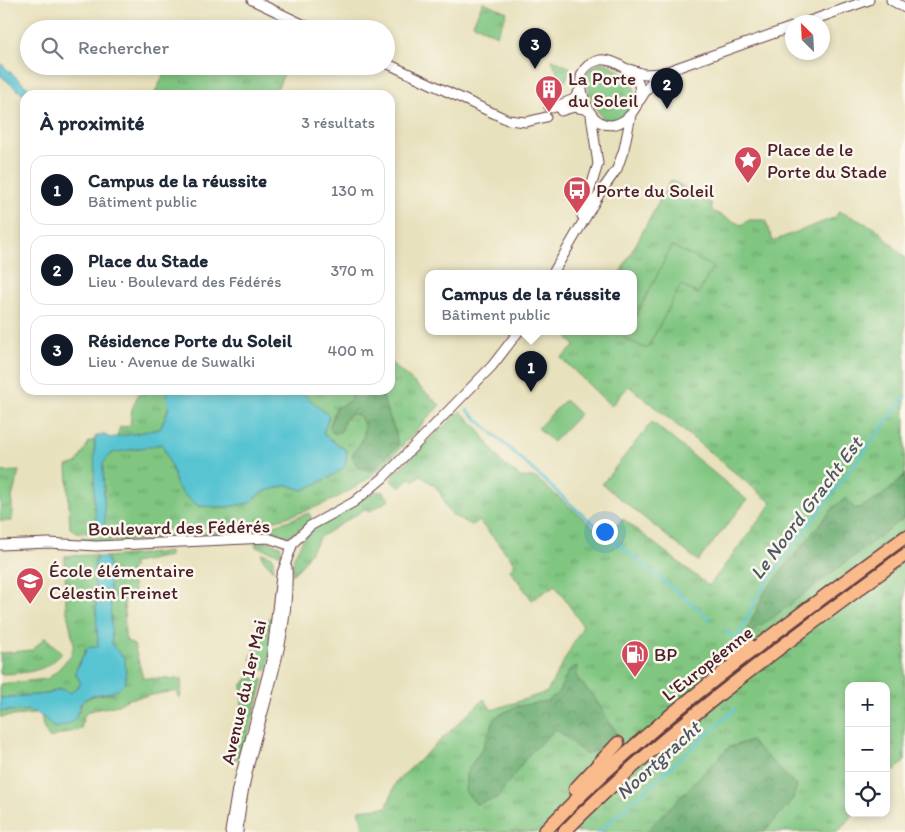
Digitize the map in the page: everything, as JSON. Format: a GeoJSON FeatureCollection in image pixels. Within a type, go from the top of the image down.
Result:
{"type":"FeatureCollection","features":[{"type":"Feature","properties":{"kind":"highway","name":"L'Européenne"},"geometry":{"type":"LineString","coordinates":[[544,832],[629,750],[759,644],[905,537]]}},
{"type":"Feature","properties":{"kind":"highway","name":"L'Européenne"},"geometry":{"type":"LineString","coordinates":[[564,832],[643,757],[708,703],[905,555]]}},
{"type":"Feature","properties":{"kind":"highway"},"geometry":{"type":"LineString","coordinates":[[728,655],[747,646],[759,644]]}},
{"type":"Feature","properties":{"kind":"highway"},"geometry":{"type":"LineString","coordinates":[[536,832],[618,743]]}},
{"type":"Feature","properties":{"kind":"street"},"geometry":{"type":"LineString","coordinates":[[252,0],[295,20]]}},
{"type":"Feature","properties":{"kind":"street"},"geometry":{"type":"LineString","coordinates":[[827,15],[874,0]]}},
{"type":"Feature","properties":{"kind":"street"},"geometry":{"type":"LineString","coordinates":[[892,0],[905,8]]}},
{"type":"Feature","properties":{"kind":"street"},"geometry":{"type":"LineString","coordinates":[[566,252],[588,199],[598,167],[598,154],[590,112],[582,87],[583,71],[594,62],[606,60],[644,74],[662,73],[785,29]]}},
{"type":"Feature","properties":{"kind":"street"},"geometry":{"type":"LineString","coordinates":[[395,67],[504,118],[520,119],[574,107],[590,112],[603,123],[613,126],[622,122],[631,114]]}},
{"type":"Feature","properties":{"kind":"street"},"geometry":{"type":"LineString","coordinates":[[626,68],[632,73],[638,84],[638,102]]}},
{"type":"Feature","properties":{"kind":"street"},"geometry":{"type":"LineString","coordinates":[[555,270],[619,165],[631,114],[650,83],[662,73]]}},
{"type":"Feature","properties":{"kind":"street"},"geometry":{"type":"LineString","coordinates":[[549,112],[574,99],[582,87]]}},
{"type":"Feature","properties":{"kind":"street","name":"Boulevard des Fédérés"},"geometry":{"type":"LineString","coordinates":[[474,383],[509,335]]}},
{"type":"Feature","properties":{"kind":"street","name":"Boulevard des Fédérés"},"geometry":{"type":"LineString","coordinates":[[0,545],[48,543],[96,546],[268,538],[292,546],[310,526],[354,502],[384,478],[496,361],[517,335]]}},
{"type":"Feature","properties":{"kind":"street","name":"Avenue du 1er Mai"},"geometry":{"type":"LineString","coordinates":[[230,832],[237,789],[271,662],[281,576],[292,546]]}},
{"type":"Feature","properties":{"kind":"street","name":"Avenue du 1er Mai"},"geometry":{"type":"LineString","coordinates":[[238,832],[243,789],[279,653],[285,612],[287,559]]}},
{"type":"Feature","properties":{"kind":"green space"},"geometry":{"type":"Polygon","coordinates":[[[483,2],[507,12],[497,35],[473,24],[483,2]]]}},
{"type":"Feature","properties":{"kind":"green space"},"geometry":{"type":"Polygon","coordinates":[[[552,59],[571,68],[565,81],[561,83],[552,59]]]}},
{"type":"Feature","properties":{"kind":"green space"},"geometry":{"type":"Polygon","coordinates":[[[602,62],[622,72],[633,84],[635,91],[633,99],[621,119],[606,121],[598,111],[589,92],[586,73],[589,69],[602,62]]]}},
{"type":"Feature","properties":{"kind":"green space"},"geometry":{"type":"Polygon","coordinates":[[[164,75],[284,75],[276,90],[156,90],[164,75]]]}},
{"type":"Feature","properties":{"kind":"green space"},"geometry":{"type":"Polygon","coordinates":[[[671,180],[711,203],[712,211],[741,225],[749,220],[765,220],[773,241],[836,217],[839,211],[877,229],[905,258],[905,761],[890,774],[890,682],[845,682],[845,817],[851,817],[838,832],[364,832],[359,810],[387,807],[396,782],[484,699],[492,710],[547,692],[583,626],[555,585],[532,600],[510,570],[515,563],[479,521],[471,525],[453,515],[439,491],[420,475],[414,481],[410,477],[403,486],[399,487],[391,481],[392,476],[460,411],[476,426],[501,462],[520,477],[536,478],[605,537],[623,519],[709,586],[772,503],[629,386],[611,406],[561,358],[575,346],[568,338],[572,335],[637,335],[637,270],[622,270],[671,180]]]}},
{"type":"Feature","properties":{"kind":"green space"},"geometry":{"type":"Polygon","coordinates":[[[672,246],[713,267],[698,294],[681,285],[647,349],[624,338],[626,335],[637,335],[637,314],[672,246]]]}},
{"type":"Feature","properties":{"kind":"green space"},"geometry":{"type":"Polygon","coordinates":[[[395,366],[440,405],[396,453],[367,479],[341,496],[294,515],[247,526],[78,533],[70,528],[67,466],[77,463],[89,442],[94,440],[97,529],[105,528],[103,463],[111,453],[162,444],[176,484],[198,506],[228,507],[249,503],[262,492],[288,485],[303,490],[334,475],[345,466],[347,451],[323,434],[329,416],[305,395],[395,395],[395,366]]]}},
{"type":"Feature","properties":{"kind":"green space"},"geometry":{"type":"Polygon","coordinates":[[[138,395],[168,395],[166,415],[160,429],[117,437],[120,427],[130,426],[132,409],[138,395]]]}},
{"type":"Feature","properties":{"kind":"green space"},"geometry":{"type":"Polygon","coordinates":[[[353,395],[379,395],[383,397],[397,438],[398,445],[371,471],[357,467],[352,455],[364,435],[364,426],[358,415],[350,414],[345,420],[342,430],[334,434],[329,428],[336,408],[349,401],[353,395]]]}},
{"type":"Feature","properties":{"kind":"green space"},"geometry":{"type":"Polygon","coordinates":[[[565,400],[580,414],[553,442],[538,428],[565,400]]]}},
{"type":"Feature","properties":{"kind":"green space"},"geometry":{"type":"Polygon","coordinates":[[[652,422],[747,500],[698,561],[602,484],[652,422]]]}},
{"type":"Feature","properties":{"kind":"green space"},"geometry":{"type":"Polygon","coordinates":[[[19,471],[12,497],[12,521],[0,521],[0,472],[19,471]]]}},
{"type":"Feature","properties":{"kind":"green space"},"geometry":{"type":"Polygon","coordinates":[[[905,474],[905,517],[776,615],[750,632],[748,628],[766,590],[834,507],[846,498],[855,509],[876,500],[905,474]]]}},
{"type":"Feature","properties":{"kind":"green space"},"geometry":{"type":"Polygon","coordinates":[[[377,491],[383,492],[390,500],[370,511],[365,509],[320,537],[302,565],[292,575],[294,556],[307,533],[377,491]]]}},
{"type":"Feature","properties":{"kind":"green space"},"geometry":{"type":"Polygon","coordinates":[[[309,513],[312,520],[289,536],[254,535],[253,530],[278,524],[309,513]]]}},
{"type":"Feature","properties":{"kind":"green space"},"geometry":{"type":"Polygon","coordinates":[[[247,530],[247,535],[81,541],[81,538],[247,530]]]}},
{"type":"Feature","properties":{"kind":"green space"},"geometry":{"type":"Polygon","coordinates":[[[267,541],[280,546],[283,555],[256,547],[255,543],[267,541]]]}},
{"type":"Feature","properties":{"kind":"green space"},"geometry":{"type":"Polygon","coordinates":[[[169,552],[170,556],[133,563],[133,568],[130,570],[134,590],[133,595],[124,596],[125,635],[126,640],[134,645],[143,678],[182,679],[180,698],[175,691],[128,699],[118,705],[89,711],[84,716],[81,729],[49,738],[43,727],[41,714],[54,727],[80,711],[81,702],[92,696],[113,693],[109,565],[106,557],[169,552]]]}},
{"type":"Feature","properties":{"kind":"green space"},"geometry":{"type":"Polygon","coordinates":[[[262,553],[273,557],[273,570],[262,558],[262,553]]]}},
{"type":"Feature","properties":{"kind":"green space"},"geometry":{"type":"Polygon","coordinates":[[[96,555],[94,567],[98,648],[86,649],[75,672],[81,683],[71,693],[58,689],[48,694],[0,698],[0,684],[47,679],[71,655],[74,644],[66,608],[65,556],[96,555]]]}},
{"type":"Feature","properties":{"kind":"green space"},"geometry":{"type":"Polygon","coordinates":[[[270,617],[272,618],[271,629],[269,629],[268,634],[273,638],[267,670],[258,668],[250,659],[270,617]]]}},
{"type":"Feature","properties":{"kind":"green space"},"geometry":{"type":"Polygon","coordinates":[[[45,637],[62,653],[49,665],[34,671],[0,674],[0,653],[33,650],[45,637]]]}},
{"type":"Feature","properties":{"kind":"green space"},"geometry":{"type":"Polygon","coordinates":[[[577,666],[577,678],[594,697],[616,732],[613,742],[586,755],[556,729],[530,753],[497,798],[476,804],[465,791],[466,773],[482,749],[495,717],[518,706],[547,701],[558,693],[569,670],[577,666]]]}},
{"type":"Feature","properties":{"kind":"green space"},"geometry":{"type":"Polygon","coordinates":[[[250,677],[264,679],[242,755],[237,759],[229,759],[242,724],[242,684],[250,677]]]}},
{"type":"Feature","properties":{"kind":"green space"},"geometry":{"type":"Polygon","coordinates":[[[0,711],[33,711],[34,714],[0,717],[0,711]]]}},
{"type":"Feature","properties":{"kind":"green space"},"geometry":{"type":"Polygon","coordinates":[[[751,741],[797,786],[792,800],[764,832],[646,832],[729,747],[751,741]]]}},
{"type":"Feature","properties":{"kind":"water"},"geometry":{"type":"Polygon","coordinates":[[[0,63],[30,90],[20,90],[20,92],[0,75],[0,63]]]}},
{"type":"Feature","properties":{"kind":"water"},"geometry":{"type":"Polygon","coordinates":[[[167,395],[305,395],[329,416],[323,434],[347,451],[345,466],[334,475],[303,490],[288,485],[262,492],[249,503],[227,507],[198,506],[181,492],[176,484],[162,444],[112,453],[103,463],[105,529],[97,529],[94,500],[95,437],[103,434],[110,438],[160,429],[169,408],[167,395]]]}},
{"type":"Feature","properties":{"kind":"water"},"geometry":{"type":"Polygon","coordinates":[[[97,557],[106,557],[109,565],[112,645],[125,659],[126,681],[117,690],[90,696],[85,699],[79,707],[75,719],[65,725],[54,728],[47,720],[35,712],[24,710],[0,711],[0,698],[48,694],[61,689],[71,693],[81,683],[75,672],[88,647],[98,647],[94,567],[97,557]]]}},
{"type":"Feature","properties":{"kind":"waterway","name":"Le Noord Gracht Est"},"geometry":{"type":"LineString","coordinates":[[724,631],[737,639],[757,597],[773,573],[905,397]]}},
{"type":"Feature","properties":{"kind":"waterway"},"geometry":{"type":"LineString","coordinates":[[467,410],[576,509],[710,619]]}},
{"type":"Feature","properties":{"kind":"waterway","name":"Noortgracht"},"geometry":{"type":"LineString","coordinates":[[599,832],[735,709]]}},
{"type":"Feature","properties":{"kind":"tunnel"},"geometry":{"type":"LineString","coordinates":[[544,111],[552,108]]}},
{"type":"Feature","properties":{"kind":"place","name":"Résidence Porte du Soleil"},"geometry":{"type":"Point","coordinates":[535,69]}},
{"type":"Feature","properties":{"kind":"place","name":"Place du Stade"},"geometry":{"type":"Point","coordinates":[667,109]}},
{"type":"Feature","properties":{"kind":"place","name":"La Porte du Soleil"},"geometry":{"type":"Point","coordinates":[549,113]}},
{"type":"Feature","properties":{"kind":"place","name":"Place de le Porte du Stade"},"geometry":{"type":"Point","coordinates":[748,184]}},
{"type":"Feature","properties":{"kind":"place","name":"Porte du Soleil"},"geometry":{"type":"Point","coordinates":[577,214]}},
{"type":"Feature","properties":{"kind":"place","name":"Campus de la réussite"},"geometry":{"type":"Point","coordinates":[531,392]}},
{"type":"Feature","properties":{"kind":"place","name":"École élémentaire Célestin Freinet"},"geometry":{"type":"Point","coordinates":[30,605]}},
{"type":"Feature","properties":{"kind":"place","name":"BP"},"geometry":{"type":"Point","coordinates":[635,678]}}]}
